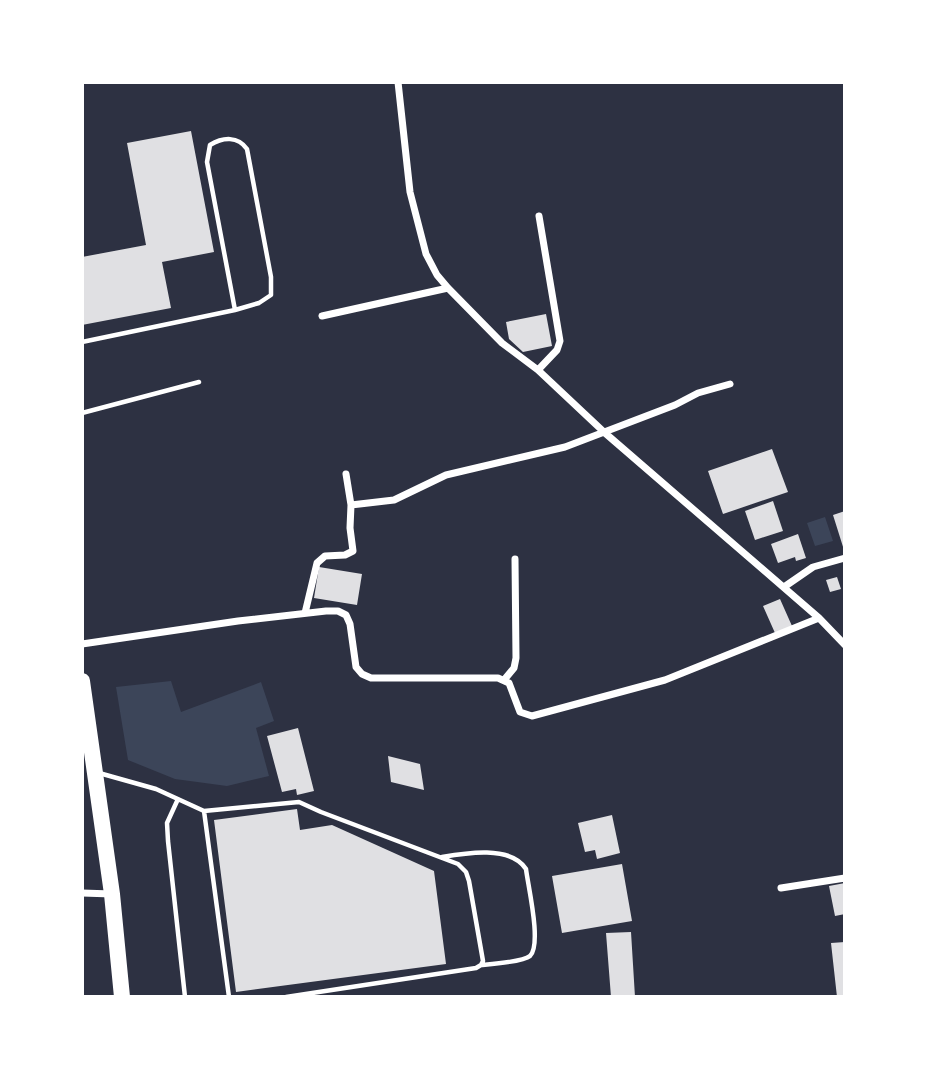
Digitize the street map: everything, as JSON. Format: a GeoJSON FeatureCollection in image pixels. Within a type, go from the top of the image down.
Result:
{"type":"FeatureCollection","features":[{"type":"Feature","properties":{"kind":"highway"},"geometry":{"type":"LineString","coordinates":[[83,691],[85,723],[95,772],[112,894],[122,997]]}},
{"type":"Feature","properties":{"kind":"street"},"geometry":{"type":"LineString","coordinates":[[398,82],[410,192],[426,254],[437,275],[502,343],[538,370],[605,433],[819,618],[845,645]]}},
{"type":"Feature","properties":{"kind":"street"},"geometry":{"type":"LineString","coordinates":[[538,370],[557,350],[560,341],[539,216]]}},
{"type":"Feature","properties":{"kind":"street"},"geometry":{"type":"LineString","coordinates":[[322,316],[448,288]]}},
{"type":"Feature","properties":{"kind":"street"},"geometry":{"type":"LineString","coordinates":[[351,505],[394,500],[446,475],[565,447],[675,405],[698,393],[730,384]]}},
{"type":"Feature","properties":{"kind":"street"},"geometry":{"type":"LineString","coordinates":[[306,613],[317,563],[325,556],[345,555],[353,551],[351,505],[346,474]]}},
{"type":"Feature","properties":{"kind":"street"},"geometry":{"type":"LineString","coordinates":[[784,587],[813,567],[845,558]]}},
{"type":"Feature","properties":{"kind":"street"},"geometry":{"type":"LineString","coordinates":[[504,680],[514,668],[516,658],[515,559]]}},
{"type":"Feature","properties":{"kind":"street"},"geometry":{"type":"LineString","coordinates":[[82,644],[306,613],[338,611],[346,615],[350,624],[356,667],[362,674],[372,678],[498,678],[509,683],[520,712],[531,716],[665,680],[819,618]]}},
{"type":"Feature","properties":{"kind":"street"},"geometry":{"type":"LineString","coordinates":[[781,888],[845,878]]}},
{"type":"Feature","properties":{"kind":"street"},"geometry":{"type":"LineString","coordinates":[[82,893],[112,894]]}},
{"type":"Feature","properties":{"kind":"lane"},"geometry":{"type":"LineString","coordinates":[[82,342],[235,310],[259,303],[271,295],[271,277],[247,149],[242,141],[230,138],[215,141],[210,145],[207,162],[235,310]]}},
{"type":"Feature","properties":{"kind":"lane"},"geometry":{"type":"LineString","coordinates":[[82,413],[199,382]]}},
{"type":"Feature","properties":{"kind":"lane"},"geometry":{"type":"LineString","coordinates":[[95,772],[156,789],[204,811],[299,802],[321,813],[458,864],[466,872],[469,881],[483,961],[481,965]]}},
{"type":"Feature","properties":{"kind":"lane"},"geometry":{"type":"LineString","coordinates":[[178,799],[167,823],[185,997]]}},
{"type":"Feature","properties":{"kind":"lane"},"geometry":{"type":"LineString","coordinates":[[204,811],[229,997]]}},
{"type":"Feature","properties":{"kind":"lane"},"geometry":{"type":"LineString","coordinates":[[286,997],[476,968],[530,956],[534,948],[535,933],[523,864],[505,856],[485,852],[441,858]]}},
{"type":"Feature","properties":{"kind":"shaded area"},"geometry":{"type":"Polygon","coordinates":[[[825,517],[833,541],[815,546],[807,523],[825,517]]]}},
{"type":"Feature","properties":{"kind":"shaded area"},"geometry":{"type":"Polygon","coordinates":[[[171,681],[181,712],[261,682],[274,721],[256,728],[269,776],[227,786],[175,779],[128,760],[116,687],[171,681]]]}},
{"type":"Feature","properties":{"kind":"building"},"geometry":{"type":"Polygon","coordinates":[[[191,131],[214,252],[162,262],[171,308],[82,325],[82,257],[146,245],[127,143],[191,131]]]}},
{"type":"Feature","properties":{"kind":"building"},"geometry":{"type":"Polygon","coordinates":[[[546,314],[552,346],[523,352],[509,339],[506,322],[546,314]]]}},
{"type":"Feature","properties":{"kind":"building"},"geometry":{"type":"Polygon","coordinates":[[[772,449],[788,492],[723,514],[708,471],[772,449]]]}},
{"type":"Feature","properties":{"kind":"building"},"geometry":{"type":"Polygon","coordinates":[[[773,501],[783,531],[755,540],[745,511],[773,501]]]}},
{"type":"Feature","properties":{"kind":"building"},"geometry":{"type":"Polygon","coordinates":[[[845,511],[845,550],[844,550],[833,515],[845,511]]]}},
{"type":"Feature","properties":{"kind":"building"},"geometry":{"type":"Polygon","coordinates":[[[798,534],[806,558],[796,561],[795,557],[778,563],[771,544],[798,534]]]}},
{"type":"Feature","properties":{"kind":"building"},"geometry":{"type":"Polygon","coordinates":[[[319,567],[362,574],[357,605],[314,598],[319,567]]]}},
{"type":"Feature","properties":{"kind":"building"},"geometry":{"type":"Polygon","coordinates":[[[837,577],[841,589],[830,592],[826,580],[837,577]]]}},
{"type":"Feature","properties":{"kind":"building"},"geometry":{"type":"Polygon","coordinates":[[[780,599],[792,626],[775,633],[763,606],[780,599]]]}},
{"type":"Feature","properties":{"kind":"building"},"geometry":{"type":"Polygon","coordinates":[[[298,728],[314,791],[297,795],[296,789],[282,792],[267,736],[298,728]]]}},
{"type":"Feature","properties":{"kind":"building"},"geometry":{"type":"Polygon","coordinates":[[[388,756],[420,764],[424,790],[391,782],[388,756]]]}},
{"type":"Feature","properties":{"kind":"building"},"geometry":{"type":"Polygon","coordinates":[[[297,809],[300,830],[332,825],[434,871],[446,964],[236,992],[214,820],[297,809]]]}},
{"type":"Feature","properties":{"kind":"building"},"geometry":{"type":"Polygon","coordinates":[[[612,815],[620,853],[597,859],[595,850],[585,852],[578,823],[612,815]]]}},
{"type":"Feature","properties":{"kind":"building"},"geometry":{"type":"Polygon","coordinates":[[[622,864],[632,921],[562,933],[552,876],[622,864]]]}},
{"type":"Feature","properties":{"kind":"building"},"geometry":{"type":"Polygon","coordinates":[[[845,883],[845,914],[835,916],[829,886],[845,883]]]}},
{"type":"Feature","properties":{"kind":"building"},"geometry":{"type":"Polygon","coordinates":[[[631,932],[635,997],[611,997],[606,933],[631,932]]]}},
{"type":"Feature","properties":{"kind":"building"},"geometry":{"type":"Polygon","coordinates":[[[845,942],[845,997],[837,997],[831,943],[845,942]]]}}]}
